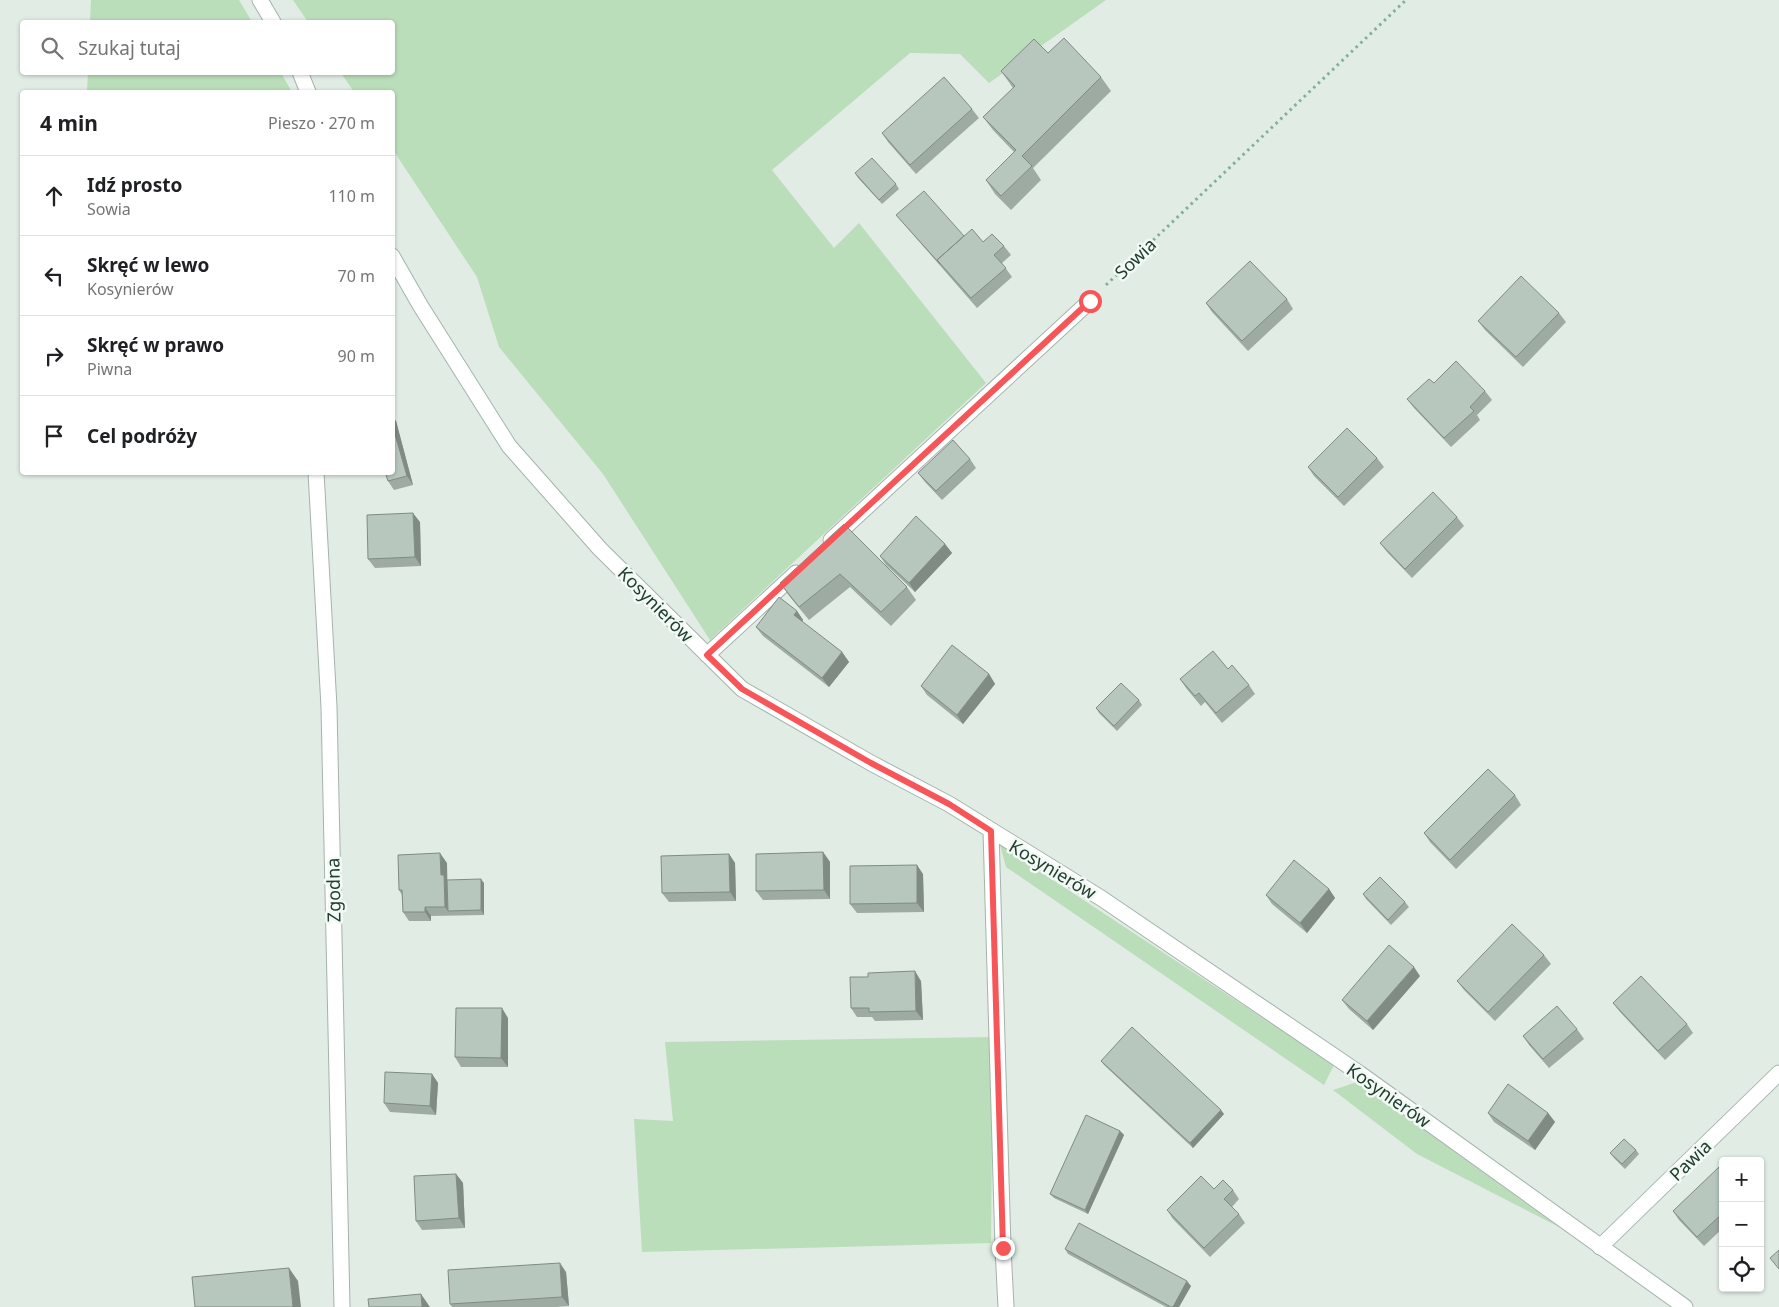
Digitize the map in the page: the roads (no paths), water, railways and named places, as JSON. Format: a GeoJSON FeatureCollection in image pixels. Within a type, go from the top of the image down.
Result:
{"type":"FeatureCollection","features":[{"type":"Feature","properties":{"kind":"street"},"geometry":{"type":"LineString","coordinates":[[260,0],[272,20]]}},
{"type":"Feature","properties":{"kind":"street"},"geometry":{"type":"LineString","coordinates":[[301,75],[307,90]]}},
{"type":"Feature","properties":{"kind":"street","name":"Kosynierów"},"geometry":{"type":"LineString","coordinates":[[395,261],[420,305],[509,446],[600,549],[742,689],[871,763],[949,804],[1101,898],[1340,1060],[1685,1307]]}},
{"type":"Feature","properties":{"kind":"street"},"geometry":{"type":"LineString","coordinates":[[822,548],[1090,301]]}},
{"type":"Feature","properties":{"kind":"street","name":"Zgodna"},"geometry":{"type":"LineString","coordinates":[[316,475],[329,706],[342,1307]]}},
{"type":"Feature","properties":{"kind":"street"},"geometry":{"type":"LineString","coordinates":[[707,655],[808,561]]}},
{"type":"Feature","properties":{"kind":"street"},"geometry":{"type":"LineString","coordinates":[[991,831],[1006,1307]]}},
{"type":"Feature","properties":{"kind":"street","name":"Pawia"},"geometry":{"type":"LineString","coordinates":[[1600,1246],[1779,1073]]}}]}
